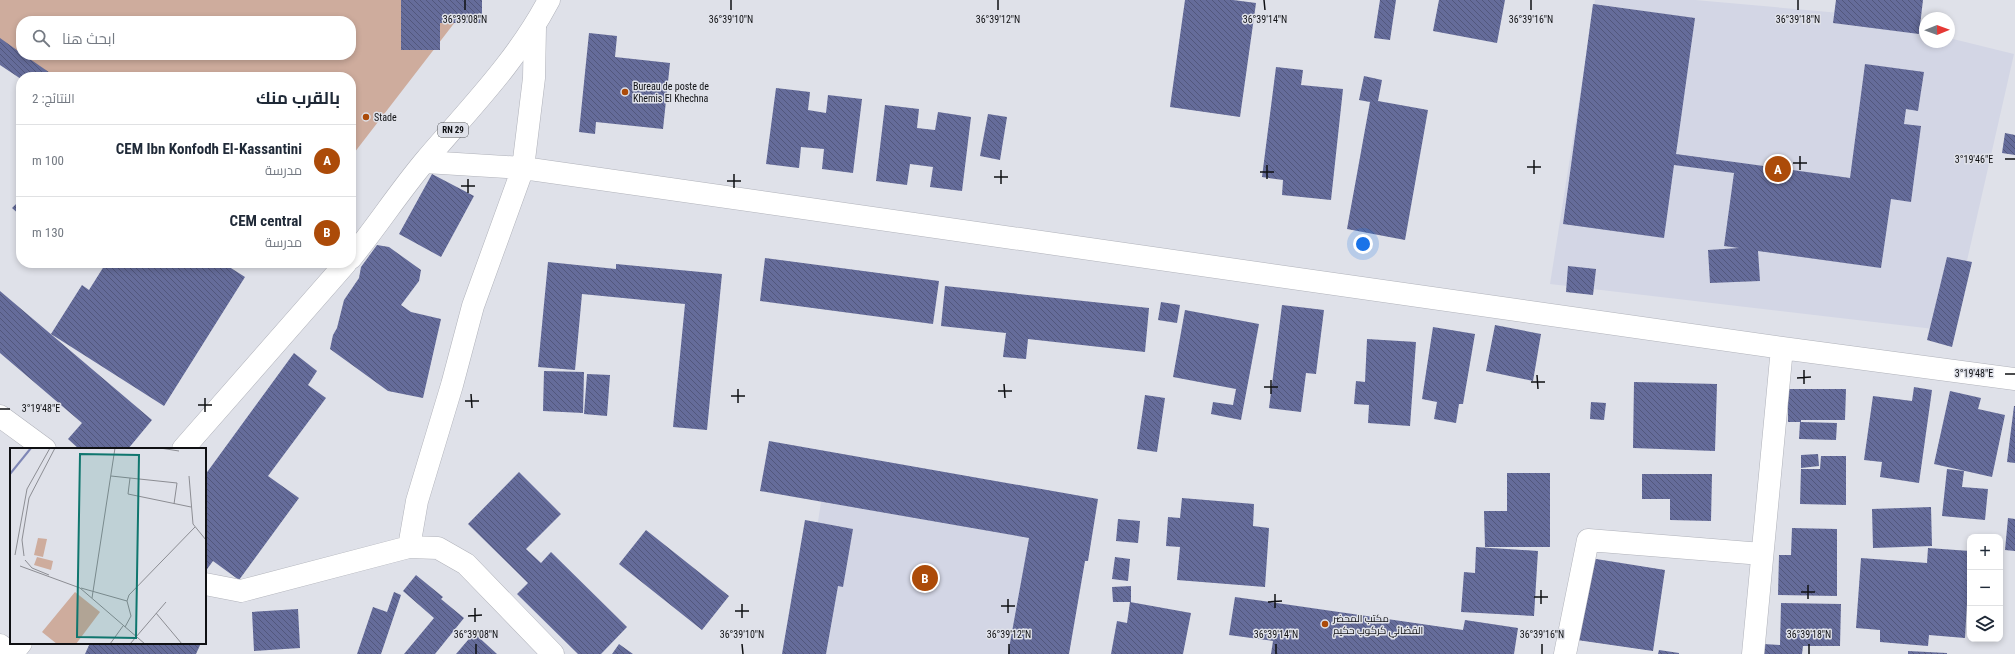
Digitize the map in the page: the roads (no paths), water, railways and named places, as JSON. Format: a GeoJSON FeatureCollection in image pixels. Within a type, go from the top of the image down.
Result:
{"type":"FeatureCollection","features":[{"type":"Feature","properties":{"kind":"street","name":"RN 29"},"geometry":{"type":"LineString","coordinates":[[356,252],[425,162],[498,78],[535,27],[549,0]]}},
{"type":"Feature","properties":{"kind":"street"},"geometry":{"type":"LineString","coordinates":[[409,547],[417,501],[452,385],[473,306],[523,168],[534,78],[535,27]]}},
{"type":"Feature","properties":{"kind":"street"},"geometry":{"type":"LineString","coordinates":[[425,162],[523,168],[1782,348],[2015,379]]}},
{"type":"Feature","properties":{"kind":"street"},"geometry":{"type":"LineString","coordinates":[[184,448],[342,268]]}},
{"type":"Feature","properties":{"kind":"street"},"geometry":{"type":"LineString","coordinates":[[1753,654],[1782,348]]}},
{"type":"Feature","properties":{"kind":"street"},"geometry":{"type":"LineString","coordinates":[[0,416],[44,448]]}},
{"type":"Feature","properties":{"kind":"street"},"geometry":{"type":"LineString","coordinates":[[1565,654],[1588,540],[1762,554]]}},
{"type":"Feature","properties":{"kind":"street"},"geometry":{"type":"LineString","coordinates":[[206,584],[241,591],[409,547],[438,548],[466,564],[553,654]]}},
{"type":"Feature","properties":{"kind":"street"},"geometry":{"type":"LineString","coordinates":[[0,645],[11,654],[20,644]]}},
{"type":"Feature","properties":{"kind":"place","name":"Bureau de poste de Khemis El Khechna"},"geometry":{"type":"Point","coordinates":[625,92]}},
{"type":"Feature","properties":{"kind":"place","name":"Stade"},"geometry":{"type":"Point","coordinates":[366,117]}},
{"type":"Feature","properties":{"kind":"place","name":"CEM Ibn Konfodh El-Kassantini"},"geometry":{"type":"Point","coordinates":[1778,169]}},
{"type":"Feature","properties":{"kind":"place","name":"CEM central"},"geometry":{"type":"Point","coordinates":[925,578]}},
{"type":"Feature","properties":{"kind":"place","name":"مكتب المحضر القضائي كركوب حكيم"},"geometry":{"type":"Point","coordinates":[1325,624]}}]}
